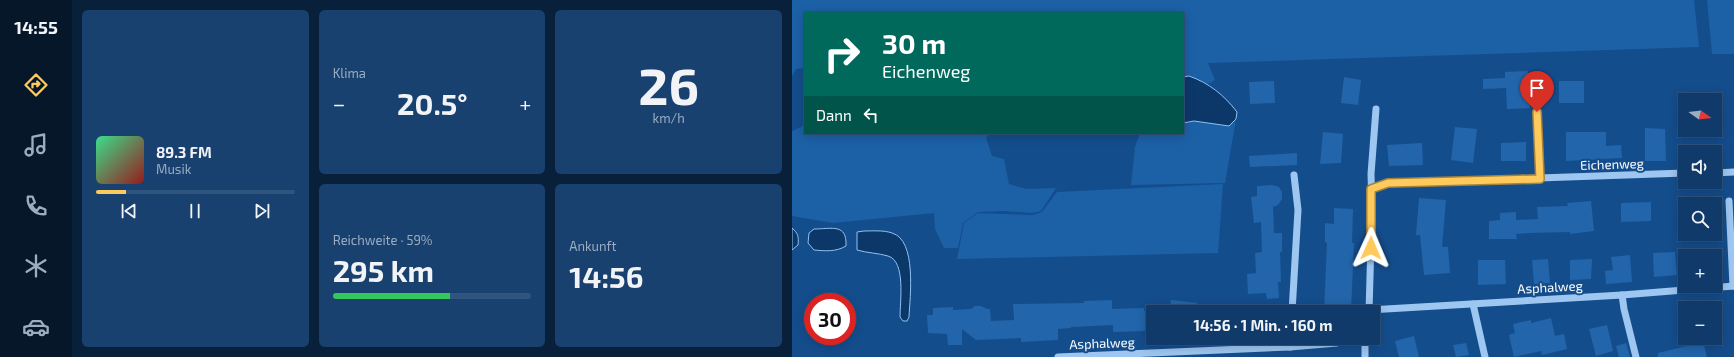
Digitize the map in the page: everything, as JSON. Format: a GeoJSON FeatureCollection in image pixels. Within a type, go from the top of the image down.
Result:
{"type":"FeatureCollection","features":[{"type":"Feature","properties":{"kind":"street"},"geometry":{"type":"LineString","coordinates":[[1369,305],[1371,189],[1376,109]]}},
{"type":"Feature","properties":{"kind":"street"},"geometry":{"type":"LineString","coordinates":[[1537,112],[1540,179]]}},
{"type":"Feature","properties":{"kind":"street"},"geometry":{"type":"LineString","coordinates":[[1722,173],[1734,172]]}},
{"type":"Feature","properties":{"kind":"street","name":"Eichenweg"},"geometry":{"type":"LineString","coordinates":[[1371,189],[1388,183],[1678,173]]}},
{"type":"Feature","properties":{"kind":"street"},"geometry":{"type":"LineString","coordinates":[[1292,305],[1298,210],[1294,175]]}},
{"type":"Feature","properties":{"kind":"street","name":"Asphalweg"},"geometry":{"type":"LineString","coordinates":[[1380,310],[1622,295],[1734,286],[1729,201]]}},
{"type":"Feature","properties":{"kind":"street"},"geometry":{"type":"LineString","coordinates":[[1622,295],[1636,357]]}},
{"type":"Feature","properties":{"kind":"street"},"geometry":{"type":"LineString","coordinates":[[1473,304],[1485,357]]}},
{"type":"Feature","properties":{"kind":"street","name":"Asphalweg"},"geometry":{"type":"LineString","coordinates":[[1058,357],[1314,345]]}},
{"type":"Feature","properties":{"kind":"street"},"geometry":{"type":"LineString","coordinates":[[1364,357],[1365,345]]}},
{"type":"Feature","properties":{"kind":"shaded area"},"geometry":{"type":"Polygon","coordinates":[[[792,0],[1694,0],[1699,47],[1208,63],[1215,80],[1208,84],[1189,76],[1184,77],[1184,12],[804,12],[804,68],[796,69],[792,76],[792,0]]]}},
{"type":"Feature","properties":{"kind":"shaded area"},"geometry":{"type":"Polygon","coordinates":[[[1707,0],[1734,0],[1734,54],[1712,54],[1707,0]]]}},
{"type":"Feature","properties":{"kind":"shaded area"},"geometry":{"type":"Polygon","coordinates":[[[1189,76],[1216,90],[1237,112],[1236,119],[1229,126],[1194,121],[1184,123],[1184,77],[1189,76]]]}},
{"type":"Feature","properties":{"kind":"shaded area"},"geometry":{"type":"Polygon","coordinates":[[[1236,119],[1225,183],[1131,185],[1135,147],[1140,134],[1184,134],[1184,123],[1194,121],[1229,126],[1236,119]]]}},
{"type":"Feature","properties":{"kind":"shaded area"},"geometry":{"type":"Polygon","coordinates":[[[804,125],[804,134],[989,134],[986,138],[992,156],[1004,159],[1009,184],[1026,189],[1056,188],[1041,211],[1032,213],[1004,211],[978,212],[963,223],[958,248],[944,248],[935,229],[934,213],[833,223],[792,216],[792,131],[804,125]]]}},
{"type":"Feature","properties":{"kind":"shaded area"},"geometry":{"type":"Polygon","coordinates":[[[1223,184],[1218,253],[957,259],[964,223],[978,213],[1033,215],[1042,212],[1057,192],[1223,184]]]}},
{"type":"Feature","properties":{"kind":"shaded area"},"geometry":{"type":"Polygon","coordinates":[[[792,228],[798,235],[798,245],[792,250],[792,228]]]}},
{"type":"Feature","properties":{"kind":"shaded area"},"geometry":{"type":"Polygon","coordinates":[[[832,228],[841,231],[846,239],[846,246],[826,251],[814,250],[808,243],[809,233],[814,229],[832,228]]]}},
{"type":"Feature","properties":{"kind":"shaded area"},"geometry":{"type":"Polygon","coordinates":[[[882,231],[892,233],[900,238],[905,246],[909,257],[911,283],[909,317],[907,321],[903,321],[900,317],[901,283],[900,274],[894,259],[888,256],[857,250],[857,232],[882,231]]]}},
{"type":"Feature","properties":{"kind":"building"},"geometry":{"type":"Polygon","coordinates":[[[1528,71],[1530,108],[1507,109],[1506,88],[1483,89],[1483,79],[1505,78],[1505,72],[1528,71]]]}},
{"type":"Feature","properties":{"kind":"building"},"geometry":{"type":"Polygon","coordinates":[[[1344,77],[1361,80],[1358,105],[1341,103],[1344,77]]]}},
{"type":"Feature","properties":{"kind":"building"},"geometry":{"type":"Polygon","coordinates":[[[1274,81],[1275,103],[1250,104],[1249,82],[1274,81]]]}},
{"type":"Feature","properties":{"kind":"building"},"geometry":{"type":"Polygon","coordinates":[[[1559,81],[1584,81],[1584,103],[1559,103],[1559,81]]]}},
{"type":"Feature","properties":{"kind":"building"},"geometry":{"type":"Polygon","coordinates":[[[1455,127],[1477,129],[1473,163],[1451,160],[1455,127]]]}},
{"type":"Feature","properties":{"kind":"building"},"geometry":{"type":"Polygon","coordinates":[[[1645,128],[1665,129],[1666,161],[1645,161],[1645,128]]]}},
{"type":"Feature","properties":{"kind":"building"},"geometry":{"type":"Polygon","coordinates":[[[1323,132],[1343,134],[1341,163],[1320,164],[1323,132]]]}},
{"type":"Feature","properties":{"kind":"building"},"geometry":{"type":"Polygon","coordinates":[[[1566,132],[1606,132],[1606,146],[1621,145],[1622,158],[1566,161],[1566,132]]]}},
{"type":"Feature","properties":{"kind":"building"},"geometry":{"type":"Polygon","coordinates":[[[1526,142],[1526,161],[1501,161],[1501,143],[1526,142]]]}},
{"type":"Feature","properties":{"kind":"building"},"geometry":{"type":"Polygon","coordinates":[[[1422,143],[1423,165],[1389,166],[1387,145],[1422,143]]]}},
{"type":"Feature","properties":{"kind":"building"},"geometry":{"type":"Polygon","coordinates":[[[1297,153],[1297,165],[1250,167],[1249,156],[1297,153]]]}},
{"type":"Feature","properties":{"kind":"building"},"geometry":{"type":"Polygon","coordinates":[[[1272,185],[1279,187],[1282,192],[1282,199],[1278,205],[1273,207],[1274,233],[1282,233],[1282,252],[1280,252],[1281,282],[1278,282],[1279,298],[1267,299],[1266,293],[1248,294],[1247,274],[1256,273],[1255,253],[1262,252],[1261,222],[1254,223],[1251,197],[1257,196],[1257,186],[1272,185]]]}},
{"type":"Feature","properties":{"kind":"building"},"geometry":{"type":"Polygon","coordinates":[[[1419,198],[1446,200],[1442,247],[1448,247],[1450,273],[1424,275],[1420,235],[1416,235],[1419,198]]]}},
{"type":"Feature","properties":{"kind":"building"},"geometry":{"type":"Polygon","coordinates":[[[1591,201],[1594,231],[1570,234],[1570,232],[1516,234],[1517,239],[1489,239],[1489,221],[1500,220],[1500,213],[1516,212],[1516,220],[1538,219],[1537,207],[1568,206],[1567,203],[1591,201]]]}},
{"type":"Feature","properties":{"kind":"building"},"geometry":{"type":"Polygon","coordinates":[[[1651,202],[1651,221],[1621,222],[1621,203],[1651,202]]]}},
{"type":"Feature","properties":{"kind":"building"},"geometry":{"type":"Polygon","coordinates":[[[1334,208],[1353,209],[1352,243],[1354,243],[1351,305],[1324,305],[1327,243],[1325,242],[1325,223],[1334,224],[1334,208]]]}},
{"type":"Feature","properties":{"kind":"building"},"geometry":{"type":"Polygon","coordinates":[[[1675,252],[1677,275],[1654,277],[1653,253],[1675,252]]]}},
{"type":"Feature","properties":{"kind":"building"},"geometry":{"type":"Polygon","coordinates":[[[1630,255],[1632,282],[1606,284],[1605,271],[1613,270],[1611,257],[1630,255]]]}},
{"type":"Feature","properties":{"kind":"building"},"geometry":{"type":"Polygon","coordinates":[[[1548,259],[1550,283],[1534,284],[1532,260],[1548,259]]]}},
{"type":"Feature","properties":{"kind":"building"},"geometry":{"type":"Polygon","coordinates":[[[1592,259],[1591,279],[1570,280],[1570,260],[1592,259]]]}},
{"type":"Feature","properties":{"kind":"building"},"geometry":{"type":"Polygon","coordinates":[[[1478,260],[1505,260],[1506,284],[1478,285],[1478,260]]]}},
{"type":"Feature","properties":{"kind":"building"},"geometry":{"type":"Polygon","coordinates":[[[1112,300],[1112,309],[1144,308],[1144,311],[1146,311],[1145,331],[1113,332],[1113,325],[1071,327],[1058,329],[1058,340],[1021,342],[1021,338],[976,340],[962,329],[962,345],[948,345],[947,334],[928,333],[927,315],[933,315],[933,308],[953,307],[953,310],[971,309],[975,306],[981,306],[990,309],[991,321],[1014,320],[1013,304],[1084,303],[1084,301],[1112,300]]]}},
{"type":"Feature","properties":{"kind":"building"},"geometry":{"type":"Polygon","coordinates":[[[1171,300],[1197,303],[1197,305],[1170,305],[1171,300]]]}},
{"type":"Feature","properties":{"kind":"building"},"geometry":{"type":"Polygon","coordinates":[[[1551,318],[1555,336],[1564,334],[1567,349],[1542,355],[1541,351],[1514,357],[1509,335],[1515,333],[1513,324],[1531,320],[1531,323],[1551,318]]]}},
{"type":"Feature","properties":{"kind":"building"},"geometry":{"type":"Polygon","coordinates":[[[1607,325],[1613,351],[1596,356],[1589,329],[1607,325]]]}},
{"type":"Feature","properties":{"kind":"building"},"geometry":{"type":"Polygon","coordinates":[[[1414,336],[1419,357],[1399,357],[1395,341],[1414,336]]]}},
{"type":"Feature","properties":{"kind":"building"},"geometry":{"type":"Polygon","coordinates":[[[1466,343],[1469,355],[1456,357],[1453,345],[1466,343]]]}},
{"type":"Feature","properties":{"kind":"building"},"geometry":{"type":"Polygon","coordinates":[[[1626,343],[1630,357],[1619,357],[1616,346],[1626,343]]]}},
{"type":"Feature","properties":{"kind":"building"},"geometry":{"type":"Polygon","coordinates":[[[1704,345],[1707,357],[1658,357],[1658,353],[1687,346],[1704,345]]]}},
{"type":"Feature","properties":{"kind":"route"},"geometry":{"type":"LineString","coordinates":[[1371,248],[1371,189],[1388,183],[1540,179],[1537,112]]}}]}
